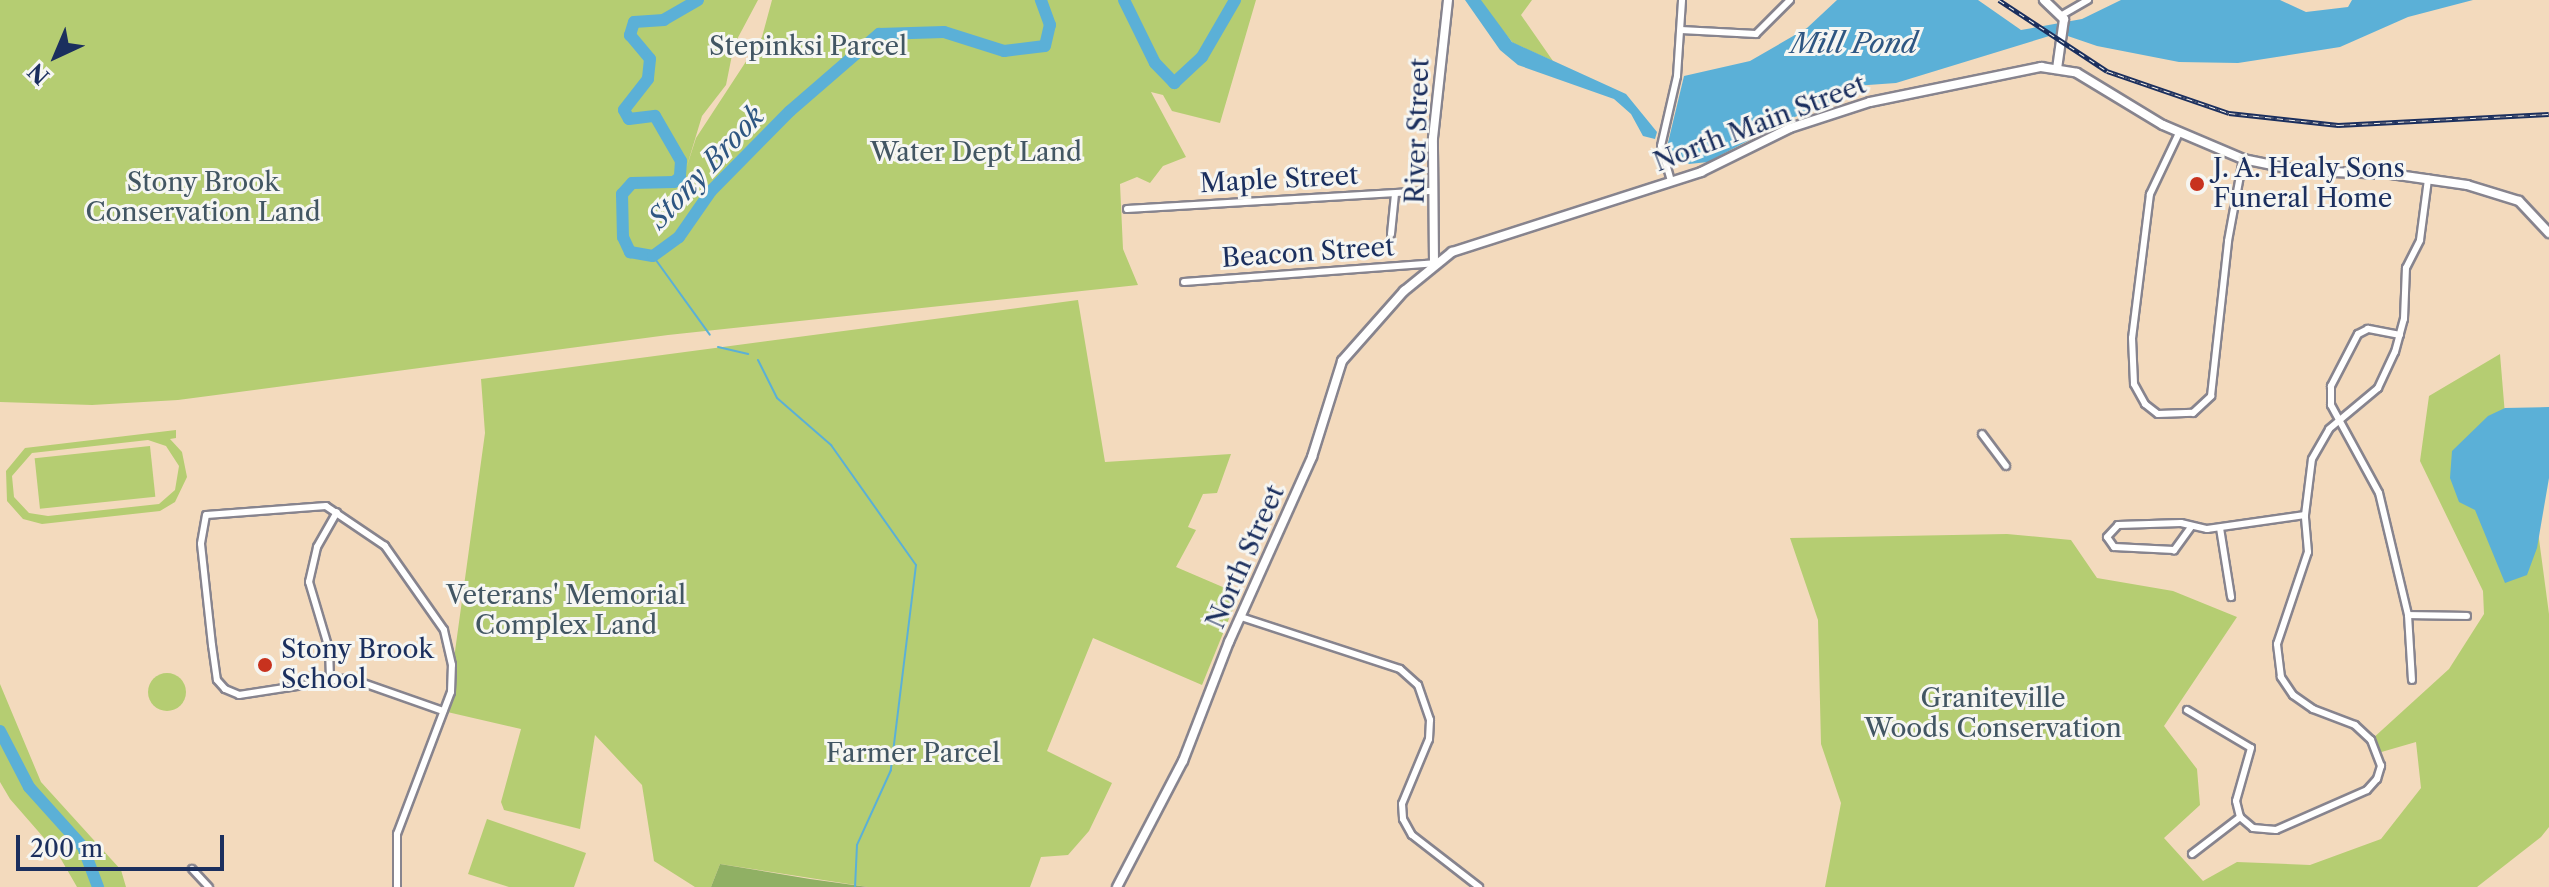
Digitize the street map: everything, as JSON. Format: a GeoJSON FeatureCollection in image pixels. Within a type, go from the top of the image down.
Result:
{"type":"FeatureCollection","features":[{"type":"Feature","properties":{"kind":"main road","name":"River Street"},"geometry":{"type":"LineString","coordinates":[[1434,263],[1434,115],[1448,0]]}},
{"type":"Feature","properties":{"kind":"main road"},"geometry":{"type":"LineString","coordinates":[[2044,0],[2063,18],[2064,38],[2057,69]]}},
{"type":"Feature","properties":{"kind":"main road","name":"North Main Street"},"geometry":{"type":"LineString","coordinates":[[1434,263],[1460,249],[1728,161],[1797,126],[1895,94],[2009,71],[2057,69],[2085,77],[2179,133],[2243,159],[2302,171],[2428,179],[2519,201],[2549,233]]}},
{"type":"Feature","properties":{"kind":"main road","name":"North Street"},"geometry":{"type":"LineString","coordinates":[[1117,887],[1178,773],[1241,617],[1312,457],[1342,361],[1434,263]]}},
{"type":"Feature","properties":{"kind":"street"},"geometry":{"type":"LineString","coordinates":[[1671,181],[1661,146],[1681,30],[1682,0]]}},
{"type":"Feature","properties":{"kind":"street"},"geometry":{"type":"LineString","coordinates":[[1681,30],[1756,34],[1790,0]]}},
{"type":"Feature","properties":{"kind":"street"},"geometry":{"type":"LineString","coordinates":[[2063,18],[2088,0]]}},
{"type":"Feature","properties":{"kind":"street"},"geometry":{"type":"LineString","coordinates":[[2179,133],[2150,194],[2132,338],[2134,384],[2145,404],[2158,414],[2193,413],[2211,396],[2228,241],[2243,159]]}},
{"type":"Feature","properties":{"kind":"street"},"geometry":{"type":"LineString","coordinates":[[2187,710],[2251,748],[2236,801],[2240,817],[2253,828],[2276,830],[2367,790],[2381,766],[2371,740],[2355,725],[2301,702],[2281,677],[2277,644],[2304,572],[2305,515],[2312,459],[2338,420],[2378,388],[2400,335],[2406,268],[2420,240],[2428,179]]}},
{"type":"Feature","properties":{"kind":"street","name":"Maple Street"},"geometry":{"type":"LineString","coordinates":[[1127,209],[1433,191]]}},
{"type":"Feature","properties":{"kind":"street"},"geometry":{"type":"LineString","coordinates":[[1391,234],[1395,194]]}},
{"type":"Feature","properties":{"kind":"street","name":"Beacon Street"},"geometry":{"type":"LineString","coordinates":[[1184,282],[1434,263]]}},
{"type":"Feature","properties":{"kind":"street"},"geometry":{"type":"LineString","coordinates":[[2400,335],[2368,329],[2358,334],[2331,386],[2338,420],[2379,493],[2408,615],[2412,680]]}},
{"type":"Feature","properties":{"kind":"street"},"geometry":{"type":"LineString","coordinates":[[1982,434],[2006,466]]}},
{"type":"Feature","properties":{"kind":"street"},"geometry":{"type":"LineString","coordinates":[[397,887],[397,834],[443,711],[452,665],[435,613],[385,546],[326,506],[222,511],[206,515],[201,525],[212,645],[217,680],[225,689],[239,695],[330,678],[349,678],[443,711]]}},
{"type":"Feature","properties":{"kind":"street"},"geometry":{"type":"LineString","coordinates":[[330,678],[329,649],[309,582],[317,547],[337,512]]}},
{"type":"Feature","properties":{"kind":"street"},"geometry":{"type":"LineString","coordinates":[[2191,527],[2174,550],[2114,547],[2107,537],[2118,525],[2191,527],[2220,528],[2305,515]]}},
{"type":"Feature","properties":{"kind":"street"},"geometry":{"type":"LineString","coordinates":[[2220,528],[2231,597]]}},
{"type":"Feature","properties":{"kind":"street"},"geometry":{"type":"LineString","coordinates":[[2408,615],[2467,616]]}},
{"type":"Feature","properties":{"kind":"street"},"geometry":{"type":"LineString","coordinates":[[1241,617],[1400,669],[1418,685],[1429,711],[1429,739],[1402,804],[1403,819],[1412,835],[1479,887]]}},
{"type":"Feature","properties":{"kind":"street"},"geometry":{"type":"LineString","coordinates":[[2192,854],[2240,817]]}},
{"type":"Feature","properties":{"kind":"street"},"geometry":{"type":"LineString","coordinates":[[192,869],[209,887]]}},
{"type":"Feature","properties":{"kind":"green space"},"geometry":{"type":"Polygon","coordinates":[[[0,0],[758,0],[734,45],[726,85],[702,116],[686,169],[696,138],[762,37],[772,0],[1256,0],[1220,123],[1172,111],[1163,95],[1151,92],[1186,157],[1163,166],[1150,183],[1137,177],[1120,184],[1123,249],[1138,285],[668,335],[178,400],[92,405],[0,402],[0,0]]]}},
{"type":"Feature","properties":{"kind":"green space"},"geometry":{"type":"Polygon","coordinates":[[[1478,0],[1532,0],[1521,15],[1553,61],[1513,43],[1478,0]]]}},
{"type":"Feature","properties":{"kind":"green space"},"geometry":{"type":"Polygon","coordinates":[[[1078,300],[1105,462],[1231,454],[1217,493],[1203,494],[1188,527],[1196,530],[1176,567],[1239,594],[1202,685],[1093,638],[1047,751],[1112,783],[1089,831],[1068,855],[1041,857],[1030,887],[868,887],[720,864],[711,887],[695,887],[654,861],[642,785],[595,735],[580,829],[504,810],[501,802],[521,729],[443,711],[449,695],[485,433],[481,379],[1078,300]]]}},
{"type":"Feature","properties":{"kind":"green space","name":"Graniteville Woods Conservation"},"geometry":{"type":"Polygon","coordinates":[[[2500,354],[2506,427],[2531,479],[2549,614],[2549,827],[2541,837],[2477,887],[1825,887],[1841,803],[1821,744],[1818,620],[1790,538],[2007,534],[2071,540],[2097,578],[2173,591],[2237,617],[2164,726],[2197,769],[2200,805],[2164,838],[2203,881],[2237,862],[2310,865],[2381,839],[2421,788],[2416,742],[2378,753],[2371,740],[2449,669],[2484,614],[2483,591],[2420,461],[2429,396],[2500,354]]]}},
{"type":"Feature","properties":{"kind":"green space"},"geometry":{"type":"Polygon","coordinates":[[[176,430],[176,438],[170,439],[182,452],[187,477],[175,502],[160,511],[42,524],[23,519],[7,501],[6,471],[25,448],[176,430]],[[148,440],[32,453],[12,476],[14,497],[29,513],[48,516],[159,504],[175,490],[179,466],[166,446],[148,440]]]}},
{"type":"Feature","properties":{"kind":"green space"},"geometry":{"type":"Polygon","coordinates":[[[150,446],[155,497],[40,509],[35,458],[150,446]]]}},
{"type":"Feature","properties":{"kind":"green space"},"geometry":{"type":"Polygon","coordinates":[[[167,673],[180,679],[186,692],[180,705],[167,711],[154,705],[148,692],[154,679],[167,673]]]}},
{"type":"Feature","properties":{"kind":"green space"},"geometry":{"type":"Polygon","coordinates":[[[0,684],[41,782],[121,870],[126,887],[77,887],[58,854],[10,799],[0,782],[0,684]]]}},
{"type":"Feature","properties":{"kind":"green space"},"geometry":{"type":"Polygon","coordinates":[[[487,819],[586,853],[574,887],[509,887],[468,874],[487,819]]]}},
{"type":"Feature","properties":{"kind":"green space"},"geometry":{"type":"Polygon","coordinates":[[[720,864],[810,879],[868,887],[711,887],[720,864]]]}},
{"type":"Feature","properties":{"kind":"water"},"geometry":{"type":"Polygon","coordinates":[[[1465,0],[1481,0],[1512,42],[1626,94],[1657,132],[1655,139],[1643,136],[1631,114],[1614,99],[1518,65],[1500,50],[1465,0]]]}},
{"type":"Feature","properties":{"kind":"water","name":"Mill Pond"},"geometry":{"type":"Polygon","coordinates":[[[1837,0],[1978,0],[2021,30],[2082,19],[2121,0],[2280,0],[2306,12],[2348,7],[2352,0],[2473,0],[2408,17],[2340,47],[2238,63],[2179,62],[2097,46],[2059,33],[1896,83],[1854,86],[1846,97],[1787,120],[1708,162],[1689,164],[1666,151],[1684,76],[1750,61],[1807,28],[1837,0]]]}},
{"type":"Feature","properties":{"kind":"water"},"geometry":{"type":"Polygon","coordinates":[[[2549,407],[2549,478],[2537,548],[2527,575],[2505,583],[2475,510],[2459,502],[2450,478],[2452,451],[2488,416],[2505,408],[2549,407]]]}},
{"type":"Feature","properties":{"kind":"waterway","name":"Stony Brook"},"geometry":{"type":"LineString","coordinates":[[698,0],[664,20],[634,22],[630,35],[650,59],[648,79],[624,110],[629,119],[655,116],[681,161],[680,177],[674,182],[632,183],[622,194],[623,237],[630,252],[653,256],[679,237],[711,191],[790,111],[879,34],[944,32],[1004,51],[1045,46],[1050,25],[1041,0]]}},
{"type":"Feature","properties":{"kind":"waterway","name":"Stony Brook"},"geometry":{"type":"LineString","coordinates":[[1124,0],[1155,63],[1174,83],[1202,57],[1235,0]]}},
{"type":"Feature","properties":{"kind":"waterway"},"geometry":{"type":"LineString","coordinates":[[653,256],[710,335]]}},
{"type":"Feature","properties":{"kind":"waterway"},"geometry":{"type":"LineString","coordinates":[[718,347],[748,354]]}},
{"type":"Feature","properties":{"kind":"waterway"},"geometry":{"type":"LineString","coordinates":[[758,360],[777,398],[831,445],[916,565],[891,770],[857,845],[855,887]]}},
{"type":"Feature","properties":{"kind":"waterway"},"geometry":{"type":"LineString","coordinates":[[0,731],[29,787],[83,847],[98,887]]}},
{"type":"Feature","properties":{"kind":"railway"},"geometry":{"type":"LineString","coordinates":[[1999,0],[2107,71],[2229,113],[2338,125],[2549,114]]}},
{"type":"Feature","properties":{"kind":"place","name":"J. A. Healy Sons Funeral Home"},"geometry":{"type":"Point","coordinates":[2197,184]}},
{"type":"Feature","properties":{"kind":"place","name":"Stony Brook School"},"geometry":{"type":"Point","coordinates":[265,665]}},
{"type":"Feature","properties":{"kind":"park label","name":"Stepinksi Parcel"},"geometry":{"type":"Point","coordinates":[808,47]}},
{"type":"Feature","properties":{"kind":"park label","name":"Water Dept Land"},"geometry":{"type":"Point","coordinates":[976,153]}},
{"type":"Feature","properties":{"kind":"park label","name":"Stony Brook Conservation Land"},"geometry":{"type":"Point","coordinates":[203,198]}},
{"type":"Feature","properties":{"kind":"park label","name":"Veterans' Memorial Complex Land"},"geometry":{"type":"Point","coordinates":[566,611]}},
{"type":"Feature","properties":{"kind":"park label","name":"Farmer Parcel"},"geometry":{"type":"Point","coordinates":[913,754]}}]}
